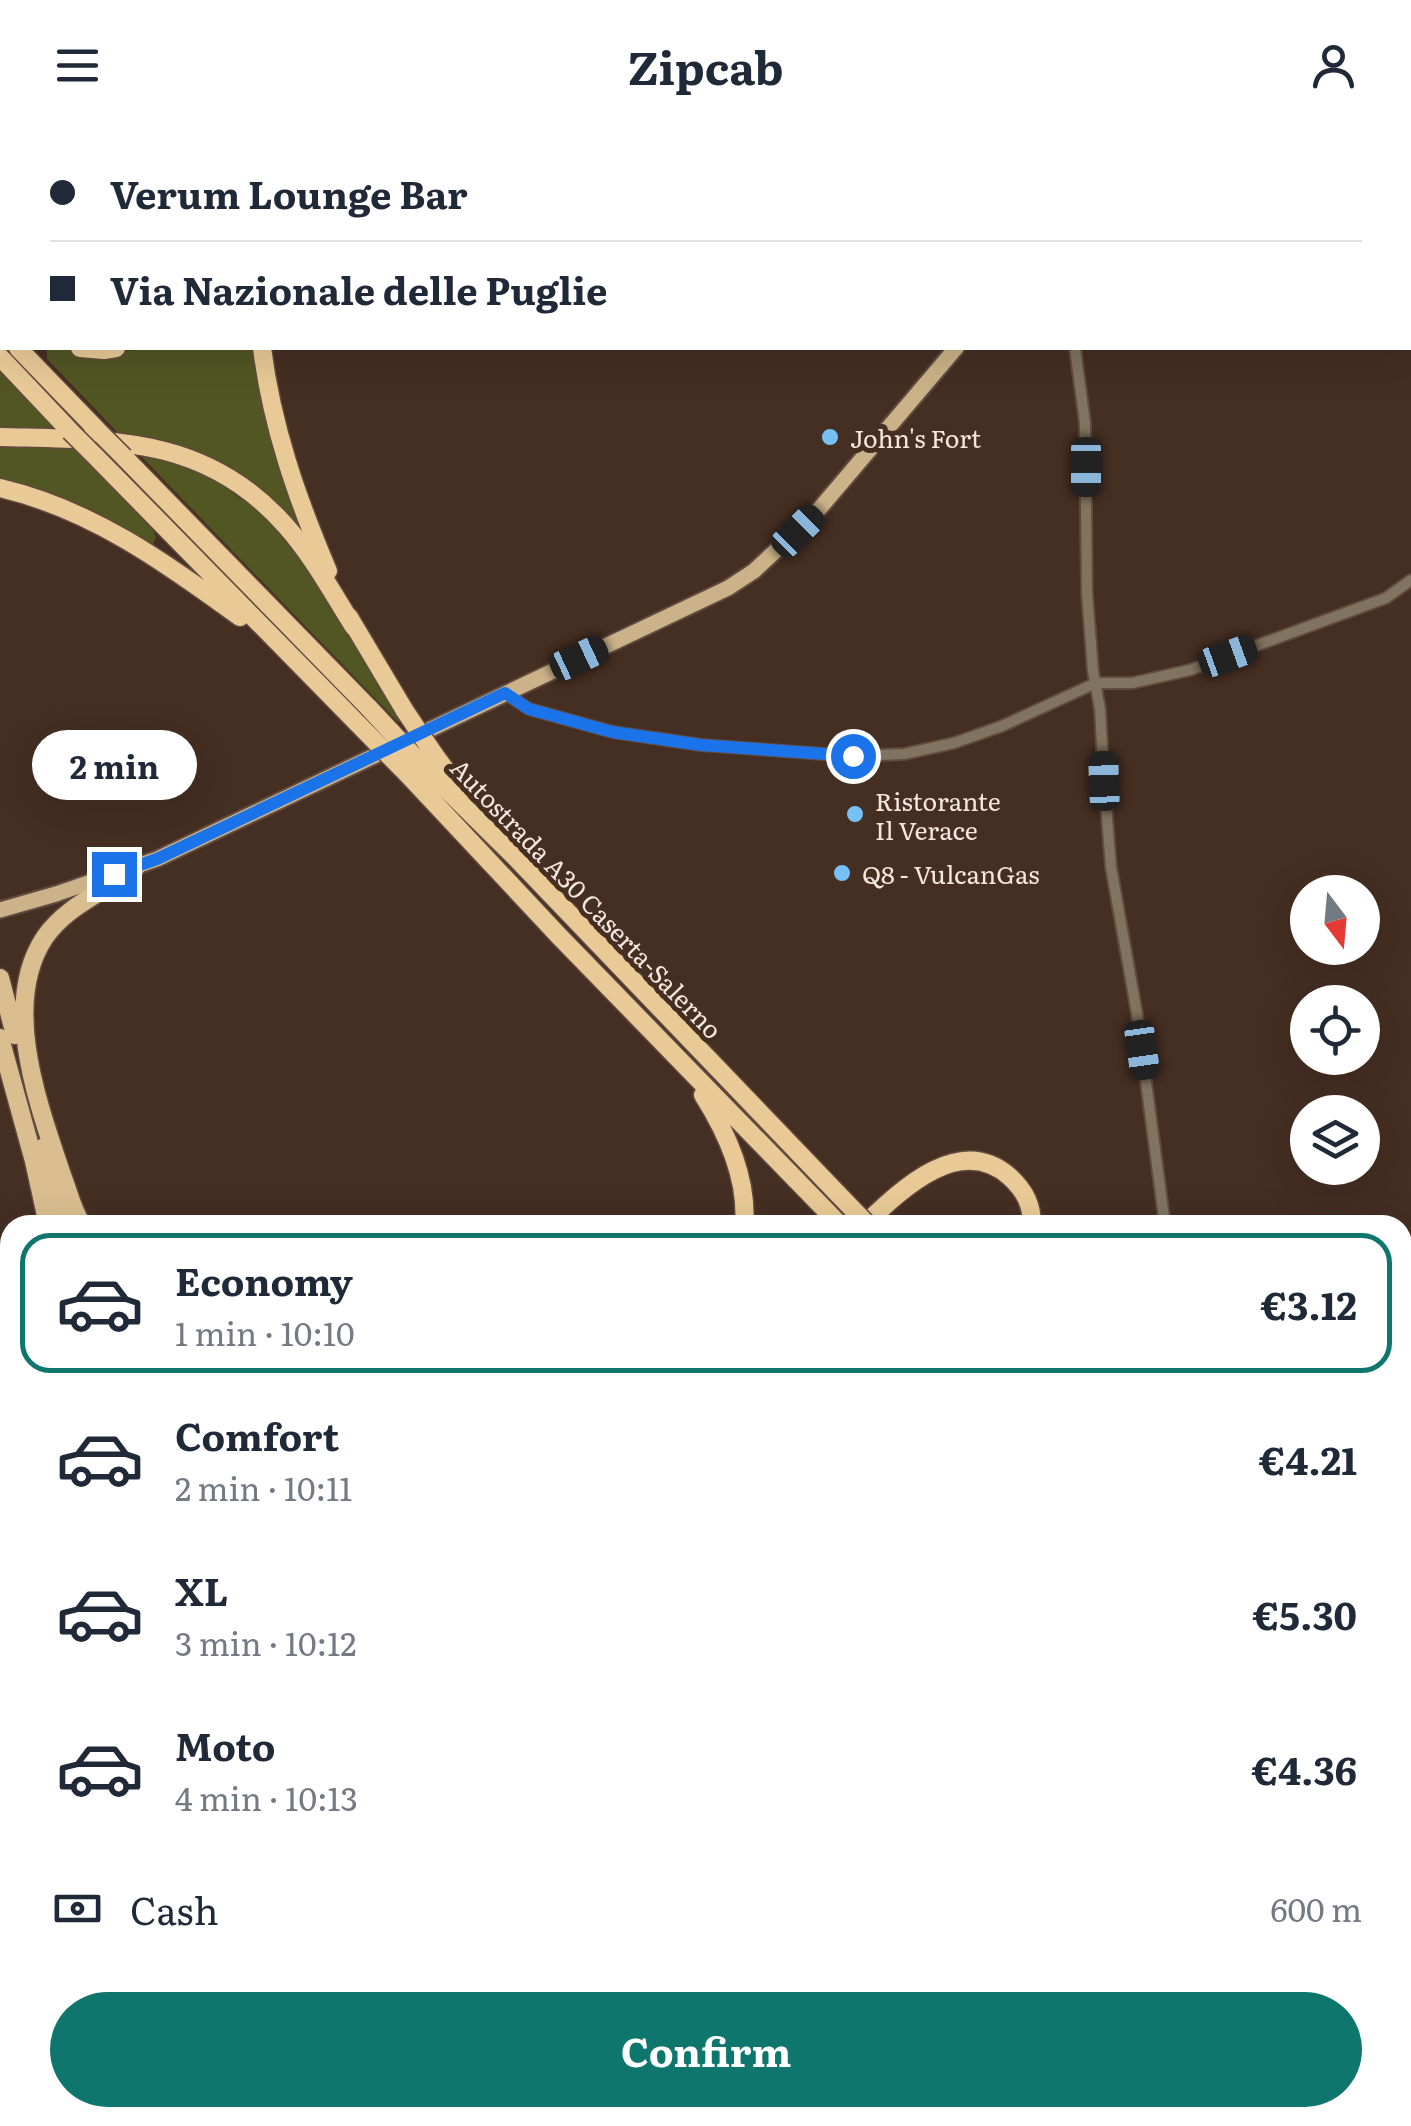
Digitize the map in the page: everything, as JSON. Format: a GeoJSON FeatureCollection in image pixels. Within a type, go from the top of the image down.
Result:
{"type":"FeatureCollection","features":[{"type":"Feature","properties":{"kind":"highway","name":"Autostrada A30 Caserta-Salerno"},"geometry":{"type":"LineString","coordinates":[[20,350],[124,456],[363,716]]}},
{"type":"Feature","properties":{"kind":"highway"},"geometry":{"type":"LineString","coordinates":[[262,350],[290,476],[354,627]]}},
{"type":"Feature","properties":{"kind":"highway","name":"Autostrada A30 Caserta-Salerno"},"geometry":{"type":"LineString","coordinates":[[0,357],[282,648],[423,767],[494,836],[857,1215]]}},
{"type":"Feature","properties":{"kind":"highway"},"geometry":{"type":"LineString","coordinates":[[0,437],[125,443],[164,450],[208,466],[249,491],[287,527],[308,554],[405,712],[423,767]]}},
{"type":"Feature","properties":{"kind":"highway"},"geometry":{"type":"LineString","coordinates":[[0,488],[50,503],[119,534],[282,648]]}},
{"type":"Feature","properties":{"kind":"highway","name":"Autostrada A30 Caserta-Salerno"},"geometry":{"type":"LineString","coordinates":[[423,767],[684,1065],[831,1215]]}},
{"type":"Feature","properties":{"kind":"highway"},"geometry":{"type":"LineString","coordinates":[[76,1215],[31,1072],[22,1018],[23,998],[34,955],[44,937],[60,919],[136,867]]}},
{"type":"Feature","properties":{"kind":"highway"},"geometry":{"type":"LineString","coordinates":[[0,978],[8,1036],[46,1215]]}},
{"type":"Feature","properties":{"kind":"highway"},"geometry":{"type":"LineString","coordinates":[[8,1036],[31,1072]]}},
{"type":"Feature","properties":{"kind":"highway"},"geometry":{"type":"LineString","coordinates":[[8,1036],[55,1215]]}},
{"type":"Feature","properties":{"kind":"highway"},"geometry":{"type":"LineString","coordinates":[[684,1065],[731,1147],[744,1193],[744,1215]]}},
{"type":"Feature","properties":{"kind":"highway"},"geometry":{"type":"LineString","coordinates":[[54,1154],[67,1215]]}},
{"type":"Feature","properties":{"kind":"highway"},"geometry":{"type":"LineString","coordinates":[[875,1215],[931,1171],[944,1164],[970,1160],[996,1167],[1020,1186],[1032,1215]]}},
{"type":"Feature","properties":{"kind":"highway"},"geometry":{"type":"LineString","coordinates":[[34,1161],[54,1215]]}},
{"type":"Feature","properties":{"kind":"main road"},"geometry":{"type":"LineString","coordinates":[[0,910],[136,867],[728,588],[754,572],[816,514],[954,350]]}},
{"type":"Feature","properties":{"kind":"street"},"geometry":{"type":"LineString","coordinates":[[1075,350],[1085,424],[1093,671],[1100,709],[1112,867],[1165,1215]]}},
{"type":"Feature","properties":{"kind":"street"},"geometry":{"type":"LineString","coordinates":[[505,693],[529,709],[612,732],[701,745],[853,756],[904,754],[954,743],[1002,726],[1096,684],[1132,683],[1190,670],[1386,598],[1411,580]]}},
{"type":"Feature","properties":{"kind":"green space"},"geometry":{"type":"Polygon","coordinates":[[[47,350],[262,350],[312,545],[271,504],[123,438],[47,359],[47,350]]]}},
{"type":"Feature","properties":{"kind":"green space"},"geometry":{"type":"Polygon","coordinates":[[[0,371],[57,429],[59,432],[0,430],[0,371]]]}},
{"type":"Feature","properties":{"kind":"green space"},"geometry":{"type":"Polygon","coordinates":[[[0,442],[72,445],[153,530],[156,537],[152,547],[0,482],[0,442]]]}},
{"type":"Feature","properties":{"kind":"green space"},"geometry":{"type":"Polygon","coordinates":[[[134,449],[210,473],[240,499],[244,493],[304,557],[404,717],[398,722],[134,449]]]}},
{"type":"Feature","properties":{"kind":"place","name":"John's Fort"},"geometry":{"type":"Point","coordinates":[830,437]}},
{"type":"Feature","properties":{"kind":"place","name":"Ristorante Il Verace"},"geometry":{"type":"Point","coordinates":[855,814]}},
{"type":"Feature","properties":{"kind":"place","name":"Q8 - VulcanGas"},"geometry":{"type":"Point","coordinates":[842,873]}},
{"type":"Feature","properties":{"kind":"route"},"geometry":{"type":"LineString","coordinates":[[114,874],[157,859],[505,693],[529,709],[612,732],[701,745],[853,756]]}}]}
